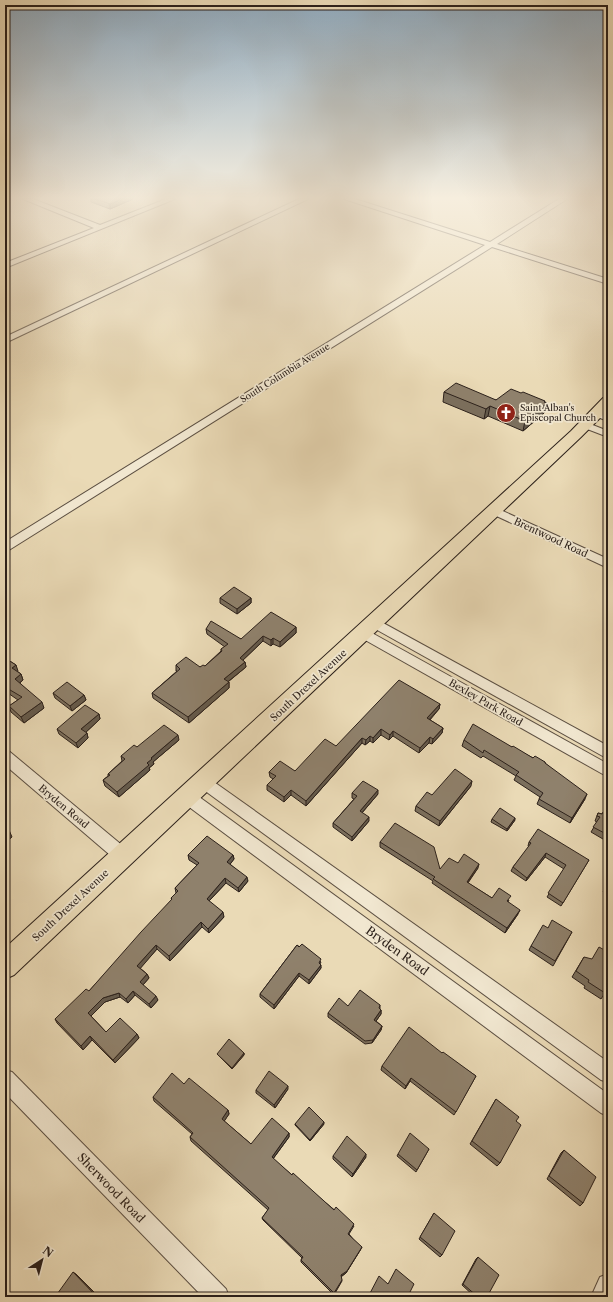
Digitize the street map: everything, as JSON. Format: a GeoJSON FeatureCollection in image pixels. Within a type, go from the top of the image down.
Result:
{"type":"FeatureCollection","features":[{"type":"Feature","properties":{"kind":"main road","name":"South Drexel Avenue"},"geometry":{"type":"LineString","coordinates":[[5,966],[202,781],[599,414]]}},
{"type":"Feature","properties":{"kind":"street"},"geometry":{"type":"LineString","coordinates":[[5,266],[20,260]]}},
{"type":"Feature","properties":{"kind":"street"},"geometry":{"type":"LineString","coordinates":[[5,340],[176,260]]}},
{"type":"Feature","properties":{"kind":"street","name":"South Columbia Avenue"},"geometry":{"type":"LineString","coordinates":[[5,547],[467,260]]}},
{"type":"Feature","properties":{"kind":"street"},"geometry":{"type":"LineString","coordinates":[[538,260],[608,282]]}},
{"type":"Feature","properties":{"kind":"street"},"geometry":{"type":"LineString","coordinates":[[599,414],[608,434]]}},
{"type":"Feature","properties":{"kind":"street","name":"Brentwood Road"},"geometry":{"type":"LineString","coordinates":[[494,510],[608,564]]}},
{"type":"Feature","properties":{"kind":"street","name":"Bexley Park Road"},"geometry":{"type":"LineString","coordinates":[[368,628],[608,753]]}},
{"type":"Feature","properties":{"kind":"street","name":"Bexley Park Road"},"geometry":{"type":"LineString","coordinates":[[368,628],[608,772]]}},
{"type":"Feature","properties":{"kind":"street","name":"Bryden Road"},"geometry":{"type":"LineString","coordinates":[[5,756],[123,856]]}},
{"type":"Feature","properties":{"kind":"street"},"geometry":{"type":"LineString","coordinates":[[202,781],[608,1072]]}},
{"type":"Feature","properties":{"kind":"street","name":"Bryden Road"},"geometry":{"type":"LineString","coordinates":[[186,796],[608,1106]]}},
{"type":"Feature","properties":{"kind":"street","name":"Sherwood Road"},"geometry":{"type":"LineString","coordinates":[[5,1079],[218,1297]]}},
{"type":"Feature","properties":{"kind":"street"},"geometry":{"type":"LineString","coordinates":[[602,1297],[608,1285]]}},
{"type":"Feature","properties":{"kind":"building"},"geometry":{"type":"Polygon","coordinates":[[[456,383],[496,400],[511,389],[521,393],[523,392],[547,403],[525,421],[490,406],[486,409],[444,392],[456,383]]]}},
{"type":"Feature","properties":{"kind":"building"},"geometry":{"type":"Polygon","coordinates":[[[234,587],[251,598],[237,609],[220,598],[234,587]]]}},
{"type":"Feature","properties":{"kind":"building"},"geometry":{"type":"Polygon","coordinates":[[[271,612],[296,627],[280,642],[273,638],[271,640],[263,636],[240,658],[245,662],[224,679],[229,682],[188,717],[152,693],[180,669],[176,665],[186,657],[200,667],[203,665],[205,666],[222,651],[221,649],[228,644],[206,629],[211,621],[241,639],[271,612]]]}},
{"type":"Feature","properties":{"kind":"building"},"geometry":{"type":"Polygon","coordinates":[[[5,658],[16,665],[12,668],[21,674],[15,679],[42,702],[21,717],[9,706],[22,697],[5,687],[5,658]]]}},
{"type":"Feature","properties":{"kind":"building"},"geometry":{"type":"Polygon","coordinates":[[[399,680],[440,704],[427,718],[443,728],[433,739],[430,737],[420,748],[393,731],[390,735],[381,729],[373,738],[370,736],[366,740],[362,738],[306,801],[291,790],[284,797],[267,785],[276,776],[269,772],[280,761],[295,771],[325,739],[336,746],[399,680]]]}},
{"type":"Feature","properties":{"kind":"building"},"geometry":{"type":"Polygon","coordinates":[[[67,682],[84,695],[70,706],[53,693],[67,682]]]}},
{"type":"Feature","properties":{"kind":"building"},"geometry":{"type":"Polygon","coordinates":[[[85,705],[99,714],[81,729],[87,733],[76,743],[57,729],[85,705]]]}},
{"type":"Feature","properties":{"kind":"building"},"geometry":{"type":"Polygon","coordinates":[[[473,724],[512,747],[513,746],[533,758],[535,756],[545,762],[587,794],[572,818],[539,799],[543,793],[516,775],[519,772],[484,750],[483,753],[464,740],[473,724]]]}},
{"type":"Feature","properties":{"kind":"building"},"geometry":{"type":"Polygon","coordinates":[[[164,725],[178,735],[151,758],[152,759],[147,763],[149,765],[117,792],[103,780],[110,775],[108,774],[125,759],[121,756],[134,745],[137,747],[164,725]]]}},
{"type":"Feature","properties":{"kind":"building"},"geometry":{"type":"Polygon","coordinates":[[[455,769],[472,781],[440,821],[416,806],[427,792],[432,795],[455,769]]]}},
{"type":"Feature","properties":{"kind":"building"},"geometry":{"type":"Polygon","coordinates":[[[363,781],[378,790],[360,811],[369,817],[352,837],[333,823],[357,796],[352,793],[363,781]]]}},
{"type":"Feature","properties":{"kind":"building"},"geometry":{"type":"Polygon","coordinates":[[[608,804],[608,835],[593,827],[600,817],[597,816],[598,813],[602,814],[608,804]]]}},
{"type":"Feature","properties":{"kind":"building"},"geometry":{"type":"Polygon","coordinates":[[[500,808],[515,818],[507,829],[492,819],[500,808]]]}},
{"type":"Feature","properties":{"kind":"building"},"geometry":{"type":"Polygon","coordinates":[[[395,823],[434,847],[440,869],[449,858],[458,863],[464,854],[479,864],[467,882],[492,898],[499,888],[511,896],[507,901],[520,910],[507,928],[433,879],[435,877],[380,842],[395,823]]]}},
{"type":"Feature","properties":{"kind":"building"},"geometry":{"type":"Polygon","coordinates":[[[5,827],[9,830],[5,834],[5,827]]]}},
{"type":"Feature","properties":{"kind":"building"},"geometry":{"type":"Polygon","coordinates":[[[538,829],[589,860],[563,903],[548,893],[566,865],[546,853],[527,878],[513,867],[531,843],[529,842],[538,829]]]}},
{"type":"Feature","properties":{"kind":"building"},"geometry":{"type":"Polygon","coordinates":[[[207,836],[233,855],[227,862],[247,877],[238,888],[225,878],[207,899],[223,912],[208,929],[201,922],[169,956],[156,945],[137,966],[147,974],[140,982],[156,996],[149,1004],[133,991],[126,999],[119,993],[103,998],[88,1013],[106,1032],[120,1018],[137,1034],[113,1060],[90,1036],[81,1046],[55,1019],[86,989],[89,991],[172,899],[171,898],[178,891],[175,888],[199,863],[188,855],[207,836]]]}},
{"type":"Feature","properties":{"kind":"building"},"geometry":{"type":"Polygon","coordinates":[[[552,920],[572,932],[555,961],[531,946],[543,925],[548,928],[552,920]]]}},
{"type":"Feature","properties":{"kind":"building"},"geometry":{"type":"Polygon","coordinates":[[[302,944],[321,959],[319,963],[321,965],[309,980],[299,973],[274,1005],[260,994],[297,945],[299,947],[302,944]]]}},
{"type":"Feature","properties":{"kind":"building"},"geometry":{"type":"Polygon","coordinates":[[[599,947],[608,952],[608,988],[605,993],[588,982],[589,980],[576,971],[584,957],[592,959],[599,947]]]}},
{"type":"Feature","properties":{"kind":"building"},"geometry":{"type":"Polygon","coordinates":[[[360,990],[380,1005],[379,1008],[381,1010],[374,1020],[382,1026],[373,1040],[365,1041],[328,1013],[339,998],[348,1006],[360,990]]]}},
{"type":"Feature","properties":{"kind":"building"},"geometry":{"type":"Polygon","coordinates":[[[409,1027],[442,1053],[443,1052],[476,1076],[456,1112],[411,1078],[406,1086],[382,1066],[409,1027]]]}},
{"type":"Feature","properties":{"kind":"building"},"geometry":{"type":"Polygon","coordinates":[[[229,1039],[244,1053],[232,1068],[217,1054],[229,1039]]]}},
{"type":"Feature","properties":{"kind":"building"},"geometry":{"type":"Polygon","coordinates":[[[269,1071],[288,1086],[274,1105],[256,1090],[269,1071]]]}},
{"type":"Feature","properties":{"kind":"building"},"geometry":{"type":"Polygon","coordinates":[[[172,1073],[184,1084],[189,1078],[228,1110],[222,1119],[251,1144],[272,1118],[289,1133],[272,1157],[292,1175],[293,1173],[334,1210],[336,1207],[354,1224],[348,1234],[362,1247],[347,1271],[341,1275],[342,1280],[334,1293],[301,1260],[303,1257],[262,1218],[269,1208],[190,1137],[193,1133],[153,1097],[172,1073]]]}},
{"type":"Feature","properties":{"kind":"building"},"geometry":{"type":"Polygon","coordinates":[[[496,1099],[519,1117],[516,1121],[521,1125],[500,1163],[472,1141],[496,1099]]]}},
{"type":"Feature","properties":{"kind":"building"},"geometry":{"type":"Polygon","coordinates":[[[309,1107],[324,1122],[310,1140],[295,1124],[309,1107]]]}},
{"type":"Feature","properties":{"kind":"building"},"geometry":{"type":"Polygon","coordinates":[[[410,1133],[429,1149],[417,1170],[398,1154],[410,1133]]]}},
{"type":"Feature","properties":{"kind":"building"},"geometry":{"type":"Polygon","coordinates":[[[347,1136],[366,1154],[353,1174],[333,1156],[347,1136]]]}},
{"type":"Feature","properties":{"kind":"building"},"geometry":{"type":"Polygon","coordinates":[[[564,1150],[596,1177],[583,1203],[549,1176],[564,1150]]]}},
{"type":"Feature","properties":{"kind":"building"},"geometry":{"type":"Polygon","coordinates":[[[434,1213],[455,1231],[442,1255],[420,1237],[434,1213]]]}},
{"type":"Feature","properties":{"kind":"building"},"geometry":{"type":"Polygon","coordinates":[[[478,1257],[499,1275],[487,1297],[478,1297],[463,1284],[478,1257]]]}},
{"type":"Feature","properties":{"kind":"building"},"geometry":{"type":"Polygon","coordinates":[[[396,1269],[414,1284],[410,1292],[416,1297],[368,1297],[379,1276],[388,1284],[396,1269]]]}},
{"type":"Feature","properties":{"kind":"building"},"geometry":{"type":"Polygon","coordinates":[[[73,1272],[97,1297],[55,1297],[73,1272]]]}},
{"type":"Feature","properties":{"kind":"place","name":"Saint Alban's Episcopal Church"},"geometry":{"type":"Point","coordinates":[506,413]}}]}
